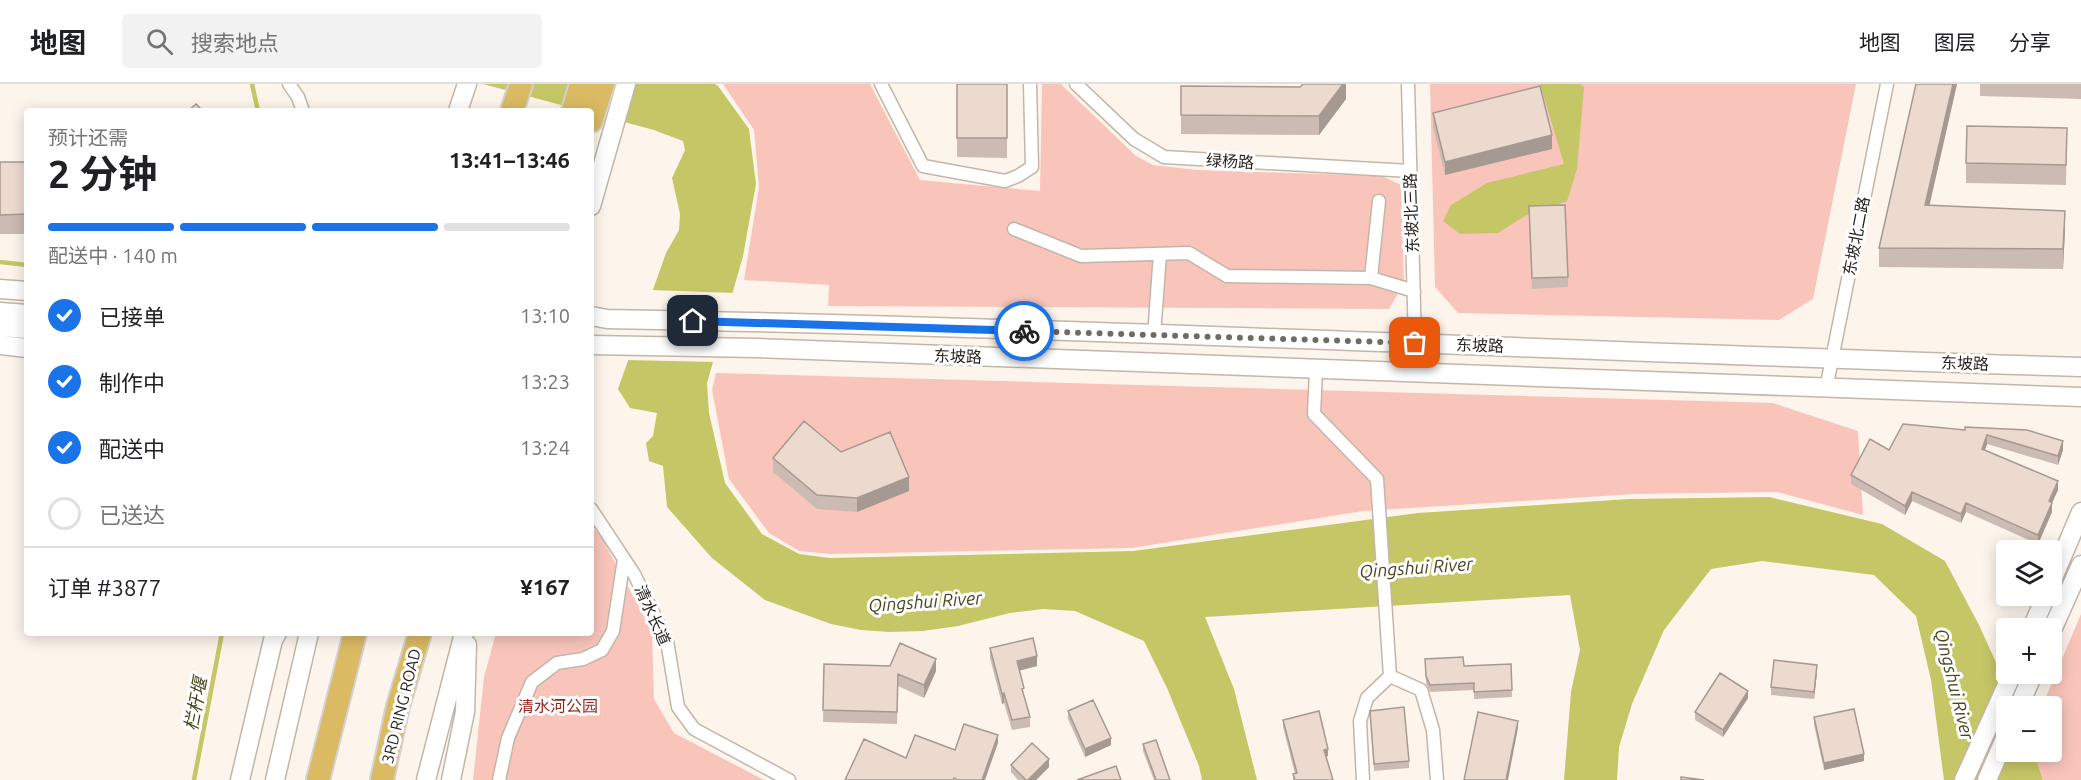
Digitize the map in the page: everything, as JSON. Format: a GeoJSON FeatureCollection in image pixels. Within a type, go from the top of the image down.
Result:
{"type":"FeatureCollection","features":[{"type":"Feature","properties":{"kind":"highway"},"geometry":{"type":"LineString","coordinates":[[574,108],[581,84]]}},
{"type":"Feature","properties":{"kind":"highway"},"geometry":{"type":"LineString","coordinates":[[594,112],[603,84]]}},
{"type":"Feature","properties":{"kind":"highway"},"geometry":{"type":"LineString","coordinates":[[318,780],[354,636]]}},
{"type":"Feature","properties":{"kind":"highway","name":"3RD RING ROAD"},"geometry":{"type":"LineString","coordinates":[[382,780],[398,706],[419,636]]}},
{"type":"Feature","properties":{"kind":"main road"},"geometry":{"type":"LineString","coordinates":[[594,196],[626,84]]}},
{"type":"Feature","properties":{"kind":"main road"},"geometry":{"type":"LineString","coordinates":[[459,108],[466,87]]}},
{"type":"Feature","properties":{"kind":"main road"},"geometry":{"type":"LineString","coordinates":[[0,289],[24,291]]}},
{"type":"Feature","properties":{"kind":"main road"},"geometry":{"type":"LineString","coordinates":[[0,312],[24,314]]}},
{"type":"Feature","properties":{"kind":"main road"},"geometry":{"type":"LineString","coordinates":[[599,317],[613,345]]}},
{"type":"Feature","properties":{"kind":"main road","name":"东坡路"},"geometry":{"type":"LineString","coordinates":[[599,317],[2081,367]]}},
{"type":"Feature","properties":{"kind":"main road"},"geometry":{"type":"LineString","coordinates":[[0,327],[24,329]]}},
{"type":"Feature","properties":{"kind":"main road"},"geometry":{"type":"LineString","coordinates":[[0,345],[24,348]]}},
{"type":"Feature","properties":{"kind":"main road","name":"东坡路"},"geometry":{"type":"LineString","coordinates":[[594,345],[756,348],[2081,397]]}},
{"type":"Feature","properties":{"kind":"main road"},"geometry":{"type":"LineString","coordinates":[[2062,557],[2081,512]]}},
{"type":"Feature","properties":{"kind":"main road"},"geometry":{"type":"LineString","coordinates":[[2057,618],[2081,565]]}},
{"type":"Feature","properties":{"kind":"main road"},"geometry":{"type":"LineString","coordinates":[[240,780],[275,636]]}},
{"type":"Feature","properties":{"kind":"main road"},"geometry":{"type":"LineString","coordinates":[[275,780],[308,636]]}},
{"type":"Feature","properties":{"kind":"main road"},"geometry":{"type":"LineString","coordinates":[[426,780],[465,636]]}},
{"type":"Feature","properties":{"kind":"main road"},"geometry":{"type":"LineString","coordinates":[[451,780],[465,712],[466,636]]}},
{"type":"Feature","properties":{"kind":"main road"},"geometry":{"type":"LineString","coordinates":[[1964,780],[2007,684]]}},
{"type":"Feature","properties":{"kind":"main road"},"geometry":{"type":"LineString","coordinates":[[1987,780],[1996,759]]}},
{"type":"Feature","properties":{"kind":"street"},"geometry":{"type":"LineString","coordinates":[[289,84],[302,108]]}},
{"type":"Feature","properties":{"kind":"street"},"geometry":{"type":"LineString","coordinates":[[881,84],[923,166],[1005,181],[1032,167],[1030,84]]}},
{"type":"Feature","properties":{"kind":"street","name":"绿杨路"},"geometry":{"type":"LineString","coordinates":[[1076,84],[1134,139],[1164,157],[1410,171]]}},
{"type":"Feature","properties":{"kind":"street","name":"东坡北三路"},"geometry":{"type":"LineString","coordinates":[[1408,84],[1415,343]]}},
{"type":"Feature","properties":{"kind":"street","name":"东坡北二路"},"geometry":{"type":"LineString","coordinates":[[1826,389],[1887,84]]}},
{"type":"Feature","properties":{"kind":"street"},"geometry":{"type":"LineString","coordinates":[[1371,278],[1379,201]]}},
{"type":"Feature","properties":{"kind":"street"},"geometry":{"type":"LineString","coordinates":[[1014,229],[1081,256],[1189,253],[1227,276],[1371,278],[1414,291]]}},
{"type":"Feature","properties":{"kind":"street"},"geometry":{"type":"LineString","coordinates":[[1154,335],[1160,254]]}},
{"type":"Feature","properties":{"kind":"street"},"geometry":{"type":"LineString","coordinates":[[1317,370],[1314,414],[1377,479],[1390,676]]}},
{"type":"Feature","properties":{"kind":"street","name":"清水长道"},"geometry":{"type":"LineString","coordinates":[[594,514],[634,574],[667,641],[678,707],[694,729],[789,780]]}},
{"type":"Feature","properties":{"kind":"street"},"geometry":{"type":"LineString","coordinates":[[499,780],[508,738],[532,682],[557,663],[583,659],[602,650],[613,631],[624,559]]}},
{"type":"Feature","properties":{"kind":"street"},"geometry":{"type":"LineString","coordinates":[[1363,780],[1360,721],[1367,698],[1390,676]]}},
{"type":"Feature","properties":{"kind":"street"},"geometry":{"type":"LineString","coordinates":[[1390,676],[1421,690],[1433,730],[1437,780]]}},
{"type":"Feature","properties":{"kind":"green space"},"geometry":{"type":"Polygon","coordinates":[[[723,84],[870,84],[920,180],[1040,191],[1042,84],[1061,84],[1136,156],[1153,165],[1198,170],[1382,176],[1401,185],[1404,283],[1389,309],[828,306],[829,285],[744,280],[759,187],[754,130],[723,84]]]}},
{"type":"Feature","properties":{"kind":"green space"},"geometry":{"type":"Polygon","coordinates":[[[1430,84],[1856,84],[1813,299],[1779,320],[1458,313],[1435,287],[1430,84]]]}},
{"type":"Feature","properties":{"kind":"green space"},"geometry":{"type":"Polygon","coordinates":[[[716,373],[1773,403],[1858,431],[1863,515],[1777,492],[1635,494],[1363,511],[1132,548],[830,554],[799,551],[769,533],[729,479],[712,390],[716,373]]]}},
{"type":"Feature","properties":{"kind":"green space","name":"清水河公园"},"geometry":{"type":"Polygon","coordinates":[[[594,529],[603,540],[652,631],[654,699],[674,733],[764,780],[473,780],[484,677],[495,636],[594,636],[594,529]]]}},
{"type":"Feature","properties":{"kind":"green space"},"geometry":{"type":"Polygon","coordinates":[[[2081,614],[2081,780],[2043,780],[2037,762],[2062,762],[2062,696],[2046,696],[2051,684],[2062,684],[2062,659],[2081,614]]]}},
{"type":"Feature","properties":{"kind":"water","name":"Qingshui River"},"geometry":{"type":"Polygon","coordinates":[[[483,84],[715,84],[749,129],[756,184],[743,256],[707,383],[709,413],[725,483],[762,534],[799,554],[830,558],[1133,551],[1418,513],[1629,499],[1769,497],[1882,524],[1945,561],[1996,662],[1996,684],[2006,684],[2011,696],[1996,696],[1996,762],[2037,762],[2043,780],[1944,780],[1931,680],[1916,616],[1874,575],[1762,561],[1711,569],[1664,630],[1632,704],[1619,747],[1617,780],[1564,780],[1571,692],[1580,650],[1570,595],[1205,617],[1234,689],[1257,780],[1202,780],[1199,766],[1167,688],[1144,641],[1075,611],[1043,609],[1010,613],[958,626],[923,631],[889,632],[861,630],[831,624],[765,600],[712,558],[667,507],[663,466],[649,461],[646,443],[653,436],[657,413],[630,408],[618,389],[666,253],[679,230],[680,214],[672,178],[685,150],[683,141],[654,130],[594,114],[594,108],[572,108],[483,84]]]}},
{"type":"Feature","properties":{"kind":"water"},"geometry":{"type":"Polygon","coordinates":[[[1540,84],[1580,84],[1584,87],[1577,169],[1567,201],[1525,216],[1498,233],[1460,234],[1443,221],[1451,205],[1487,183],[1564,164],[1540,84]]]}},
{"type":"Feature","properties":{"kind":"pier"},"geometry":{"type":"Polygon","coordinates":[[[650,290],[735,293],[716,362],[625,360],[650,290]]]}},
{"type":"Feature","properties":{"kind":"building"},"geometry":{"type":"Polygon","coordinates":[[[957,84],[1007,84],[1007,138],[957,138],[957,84]]]}},
{"type":"Feature","properties":{"kind":"building"},"geometry":{"type":"Polygon","coordinates":[[[1303,84],[1343,84],[1319,116],[1181,115],[1181,86],[1300,87],[1303,84]]]}},
{"type":"Feature","properties":{"kind":"building"},"geometry":{"type":"Polygon","coordinates":[[[1916,84],[1953,84],[1925,205],[2065,211],[2063,249],[1879,248],[1916,84]]]}},
{"type":"Feature","properties":{"kind":"building"},"geometry":{"type":"Polygon","coordinates":[[[1540,86],[1552,135],[1445,162],[1433,113],[1540,86]]]}},
{"type":"Feature","properties":{"kind":"building"},"geometry":{"type":"Polygon","coordinates":[[[1967,126],[2067,128],[2066,165],[1966,163],[1967,126]]]}},
{"type":"Feature","properties":{"kind":"building"},"geometry":{"type":"Polygon","coordinates":[[[0,162],[24,162],[24,214],[0,215],[0,162]]]}},
{"type":"Feature","properties":{"kind":"building"},"geometry":{"type":"Polygon","coordinates":[[[1565,205],[1568,277],[1532,278],[1529,206],[1565,205]]]}},
{"type":"Feature","properties":{"kind":"building"},"geometry":{"type":"Polygon","coordinates":[[[804,421],[841,452],[890,432],[909,477],[857,498],[817,495],[773,458],[804,421]]]}},
{"type":"Feature","properties":{"kind":"building"},"geometry":{"type":"Polygon","coordinates":[[[1903,424],[1965,430],[1965,427],[2027,430],[2063,441],[2058,456],[1987,435],[1982,449],[2058,481],[2049,501],[2052,503],[2038,535],[1966,503],[1961,514],[1912,492],[1905,506],[1851,475],[1870,439],[1889,450],[1903,424]]]}},
{"type":"Feature","properties":{"kind":"building"},"geometry":{"type":"Polygon","coordinates":[[[1033,638],[1037,656],[1017,661],[1030,717],[1012,720],[1004,693],[1002,694],[990,648],[1033,638]]]}},
{"type":"Feature","properties":{"kind":"building"},"geometry":{"type":"Polygon","coordinates":[[[900,643],[936,659],[924,685],[898,674],[897,712],[823,710],[824,664],[890,666],[900,643]]]}},
{"type":"Feature","properties":{"kind":"building"},"geometry":{"type":"Polygon","coordinates":[[[1463,657],[1464,666],[1511,664],[1512,690],[1474,692],[1474,683],[1430,685],[1426,676],[1425,659],[1463,657]]]}},
{"type":"Feature","properties":{"kind":"building"},"geometry":{"type":"Polygon","coordinates":[[[1774,660],[1817,665],[1814,692],[1771,687],[1774,660]]]}},
{"type":"Feature","properties":{"kind":"building"},"geometry":{"type":"Polygon","coordinates":[[[1720,673],[1748,691],[1723,730],[1695,712],[1720,673]]]}},
{"type":"Feature","properties":{"kind":"building"},"geometry":{"type":"Polygon","coordinates":[[[1093,700],[1111,738],[1085,749],[1068,711],[1093,700]]]}},
{"type":"Feature","properties":{"kind":"building"},"geometry":{"type":"Polygon","coordinates":[[[1404,707],[1409,761],[1374,764],[1370,711],[1404,707]]]}},
{"type":"Feature","properties":{"kind":"building"},"geometry":{"type":"Polygon","coordinates":[[[1854,709],[1864,754],[1824,763],[1814,717],[1854,709]]]}},
{"type":"Feature","properties":{"kind":"building"},"geometry":{"type":"Polygon","coordinates":[[[1319,711],[1328,749],[1324,750],[1333,780],[1295,780],[1293,774],[1297,773],[1283,720],[1319,711]]]}},
{"type":"Feature","properties":{"kind":"building"},"geometry":{"type":"Polygon","coordinates":[[[1478,712],[1518,721],[1506,780],[1464,780],[1478,712]]]}},
{"type":"Feature","properties":{"kind":"building"},"geometry":{"type":"Polygon","coordinates":[[[964,724],[998,735],[982,780],[954,778],[953,780],[845,780],[864,739],[906,758],[915,735],[955,750],[964,724]]]}},
{"type":"Feature","properties":{"kind":"building"},"geometry":{"type":"Polygon","coordinates":[[[1156,740],[1170,780],[1156,780],[1143,744],[1156,740]]]}},
{"type":"Feature","properties":{"kind":"building"},"geometry":{"type":"Polygon","coordinates":[[[1032,743],[1049,759],[1026,780],[1011,765],[1032,743]]]}},
{"type":"Feature","properties":{"kind":"building"},"geometry":{"type":"Polygon","coordinates":[[[1116,766],[1121,780],[1077,780],[1116,766]]]}},
{"type":"Feature","properties":{"kind":"building"},"geometry":{"type":"Polygon","coordinates":[[[1681,777],[1704,780],[1681,780],[1681,777]]]}},
{"type":"Feature","properties":{"kind":"waterway"},"geometry":{"type":"LineString","coordinates":[[252,84],[257,108]]}},
{"type":"Feature","properties":{"kind":"waterway"},"geometry":{"type":"LineString","coordinates":[[0,262],[24,265]]}},
{"type":"Feature","properties":{"kind":"waterway","name":"栏杆堰"},"geometry":{"type":"LineString","coordinates":[[194,780],[221,636]]}},
{"type":"Feature","properties":{"kind":"way so far"},"geometry":{"type":"LineString","coordinates":[[1024,331],[1415,343]]}},
{"type":"Feature","properties":{"kind":"route"},"geometry":{"type":"LineString","coordinates":[[693,321],[1024,331]]}}]}
